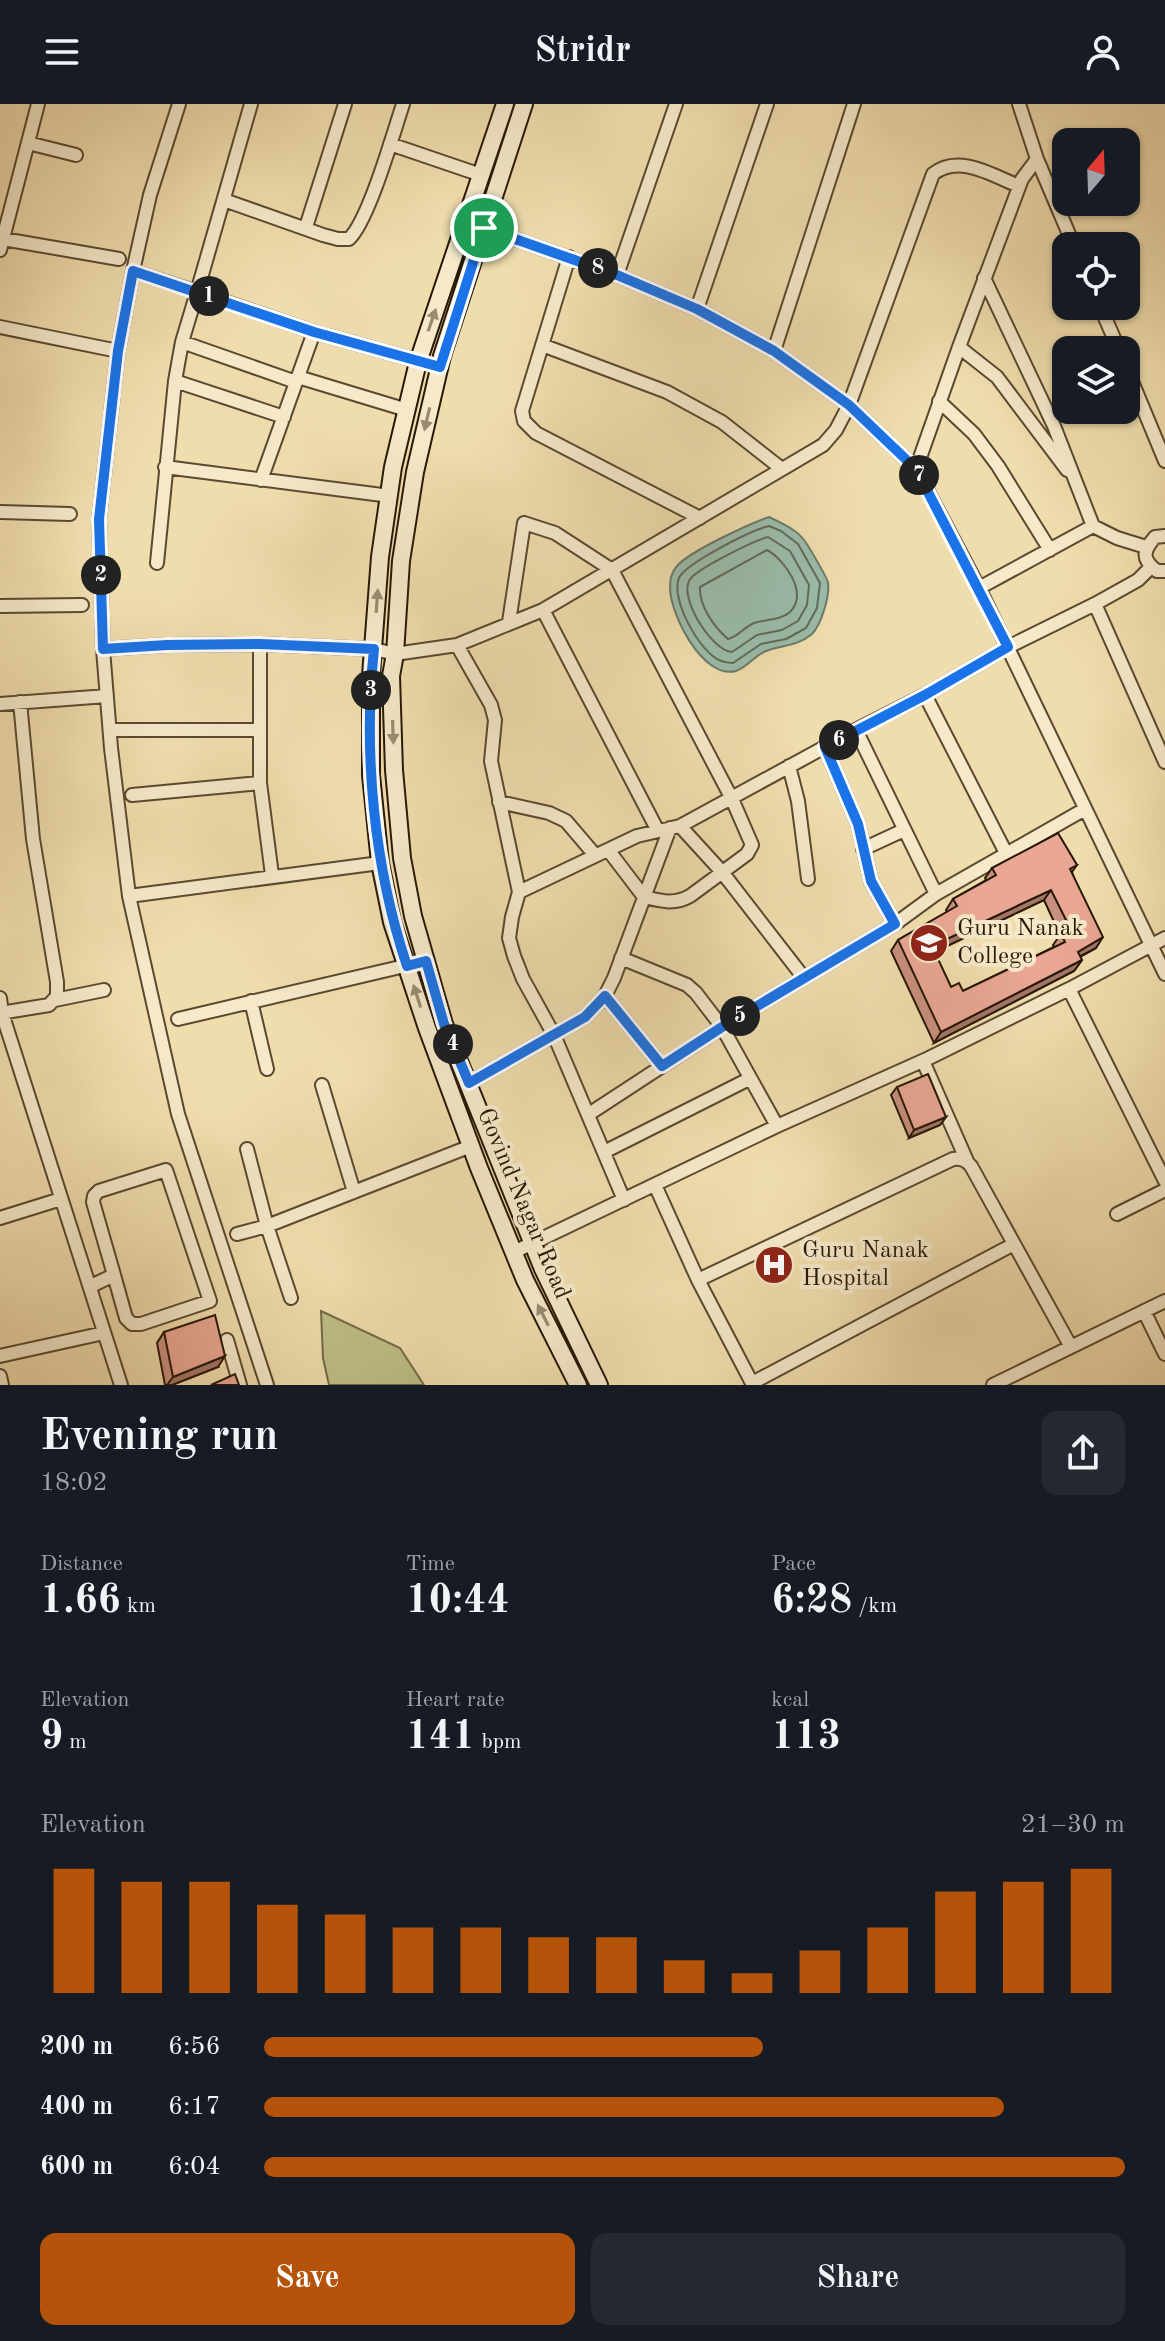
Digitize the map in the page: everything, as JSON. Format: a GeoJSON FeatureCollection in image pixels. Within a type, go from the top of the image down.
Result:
{"type":"FeatureCollection","features":[{"type":"Feature","properties":{"kind":"main road","name":"Govind Nagar Road"},"geometry":{"type":"LineString","coordinates":[[505,104],[418,362],[393,467],[380,557],[371,675],[371,775],[380,863],[392,922],[471,1146],[525,1280],[578,1385]]}},
{"type":"Feature","properties":{"kind":"main road","name":"Govind Nagar Road"},"geometry":{"type":"LineString","coordinates":[[524,104],[440,367],[413,484],[401,561],[391,676],[393,754],[402,858],[413,916],[444,1024],[543,1269],[599,1385]]}},
{"type":"Feature","properties":{"kind":"street"},"geometry":{"type":"LineString","coordinates":[[179,104],[150,195],[118,351],[99,519],[103,649],[129,896],[178,1114],[267,1385]]}},
{"type":"Feature","properties":{"kind":"street"},"geometry":{"type":"LineString","coordinates":[[157,563],[165,467],[182,342],[251,104]]}},
{"type":"Feature","properties":{"kind":"street"},"geometry":{"type":"LineString","coordinates":[[306,227],[345,104]]}},
{"type":"Feature","properties":{"kind":"street"},"geometry":{"type":"LineString","coordinates":[[224,200],[338,239],[349,239],[357,232],[403,104]]}},
{"type":"Feature","properties":{"kind":"street"},"geometry":{"type":"LineString","coordinates":[[617,275],[676,104]]}},
{"type":"Feature","properties":{"kind":"street"},"geometry":{"type":"LineString","coordinates":[[697,309],[767,104]]}},
{"type":"Feature","properties":{"kind":"street"},"geometry":{"type":"LineString","coordinates":[[774,351],[854,104]]}},
{"type":"Feature","properties":{"kind":"street"},"geometry":{"type":"LineString","coordinates":[[1019,104],[1037,159],[1068,232]]}},
{"type":"Feature","properties":{"kind":"street"},"geometry":{"type":"LineString","coordinates":[[35,105],[1,244],[119,259]]}},
{"type":"Feature","properties":{"kind":"street"},"geometry":{"type":"LineString","coordinates":[[28,143],[76,155]]}},
{"type":"Feature","properties":{"kind":"street"},"geometry":{"type":"LineString","coordinates":[[390,144],[481,175]]}},
{"type":"Feature","properties":{"kind":"street"},"geometry":{"type":"LineString","coordinates":[[916,469],[1019,186],[1037,159]]}},
{"type":"Feature","properties":{"kind":"street"},"geometry":{"type":"LineString","coordinates":[[103,649],[260,644],[374,649],[395,654],[457,645],[543,610],[823,445],[836,430],[849,405],[933,174],[948,165],[963,165],[1019,186]]}},
{"type":"Feature","properties":{"kind":"street"},"geometry":{"type":"LineString","coordinates":[[484,228],[617,275],[697,309],[774,351],[849,405],[916,469],[979,588],[1165,974]]}},
{"type":"Feature","properties":{"kind":"street"},"geometry":{"type":"LineString","coordinates":[[569,257],[522,411],[524,421],[536,433],[700,518]]}},
{"type":"Feature","properties":{"kind":"street"},"geometry":{"type":"LineString","coordinates":[[133,271],[314,332],[440,367]]}},
{"type":"Feature","properties":{"kind":"street"},"geometry":{"type":"LineString","coordinates":[[984,278],[1054,426],[1093,526],[1146,547]]}},
{"type":"Feature","properties":{"kind":"street"},"geometry":{"type":"LineString","coordinates":[[0,327],[118,351]]}},
{"type":"Feature","properties":{"kind":"street"},"geometry":{"type":"LineString","coordinates":[[261,480],[314,332]]}},
{"type":"Feature","properties":{"kind":"street"},"geometry":{"type":"LineString","coordinates":[[182,342],[407,410]]}},
{"type":"Feature","properties":{"kind":"street"},"geometry":{"type":"LineString","coordinates":[[542,345],[667,392],[722,422],[782,469]]}},
{"type":"Feature","properties":{"kind":"street"},"geometry":{"type":"LineString","coordinates":[[959,347],[997,377],[1075,480]]}},
{"type":"Feature","properties":{"kind":"street"},"geometry":{"type":"LineString","coordinates":[[175,381],[284,417]]}},
{"type":"Feature","properties":{"kind":"street"},"geometry":{"type":"LineString","coordinates":[[939,401],[974,434],[998,466],[1050,550]]}},
{"type":"Feature","properties":{"kind":"street"},"geometry":{"type":"LineString","coordinates":[[1140,401],[1165,461]]}},
{"type":"Feature","properties":{"kind":"street"},"geometry":{"type":"LineString","coordinates":[[165,467],[390,496]]}},
{"type":"Feature","properties":{"kind":"street"},"geometry":{"type":"LineString","coordinates":[[0,512],[70,514]]}},
{"type":"Feature","properties":{"kind":"street"},"geometry":{"type":"LineString","coordinates":[[509,622],[524,523],[555,533],[612,570],[732,799],[752,845],[747,854],[680,902],[644,897],[609,851]]}},
{"type":"Feature","properties":{"kind":"street"},"geometry":{"type":"LineString","coordinates":[[979,588],[1093,526]]}},
{"type":"Feature","properties":{"kind":"street"},"geometry":{"type":"LineString","coordinates":[[1165,536],[1155,537],[1146,547],[1147,562],[1157,571],[1165,571]]}},
{"type":"Feature","properties":{"kind":"street"},"geometry":{"type":"LineString","coordinates":[[519,892],[637,836],[669,828],[732,799],[1008,647],[1095,604],[1138,580],[1151,567]]}},
{"type":"Feature","properties":{"kind":"street"},"geometry":{"type":"LineString","coordinates":[[1095,604],[1165,762]]}},
{"type":"Feature","properties":{"kind":"street"},"geometry":{"type":"LineString","coordinates":[[0,606],[82,605]]}},
{"type":"Feature","properties":{"kind":"street"},"geometry":{"type":"LineString","coordinates":[[543,610],[669,828],[722,872],[804,978]]}},
{"type":"Feature","properties":{"kind":"street"},"geometry":{"type":"LineString","coordinates":[[260,644],[260,783],[272,875]]}},
{"type":"Feature","properties":{"kind":"street"},"geometry":{"type":"LineString","coordinates":[[457,645],[491,705],[495,720],[491,761],[519,892],[509,938],[523,979],[554,1035],[624,1200]]}},
{"type":"Feature","properties":{"kind":"street"},"geometry":{"type":"LineString","coordinates":[[925,695],[1007,855]]}},
{"type":"Feature","properties":{"kind":"street"},"geometry":{"type":"LineString","coordinates":[[0,704],[107,696]]}},
{"type":"Feature","properties":{"kind":"street"},"geometry":{"type":"LineString","coordinates":[[20,702],[33,839],[57,982],[55,1000]]}},
{"type":"Feature","properties":{"kind":"street"},"geometry":{"type":"LineString","coordinates":[[110,730],[260,730]]}},
{"type":"Feature","properties":{"kind":"street"},"geometry":{"type":"LineString","coordinates":[[856,730],[936,894]]}},
{"type":"Feature","properties":{"kind":"street"},"geometry":{"type":"LineString","coordinates":[[825,747],[850,803],[871,881],[895,924]]}},
{"type":"Feature","properties":{"kind":"street"},"geometry":{"type":"LineString","coordinates":[[789,766],[798,801],[808,879]]}},
{"type":"Feature","properties":{"kind":"street"},"geometry":{"type":"LineString","coordinates":[[132,795],[260,783]]}},
{"type":"Feature","properties":{"kind":"street"},"geometry":{"type":"LineString","coordinates":[[499,802],[549,813],[566,821],[595,855]]}},
{"type":"Feature","properties":{"kind":"street"},"geometry":{"type":"LineString","coordinates":[[589,1114],[722,1027],[895,924],[936,894],[1085,809]]}},
{"type":"Feature","properties":{"kind":"street"},"geometry":{"type":"LineString","coordinates":[[469,1083],[585,1017],[605,996],[669,828]]}},
{"type":"Feature","properties":{"kind":"street"},"geometry":{"type":"LineString","coordinates":[[863,849],[904,830]]}},
{"type":"Feature","properties":{"kind":"street"},"geometry":{"type":"LineString","coordinates":[[129,896],[380,863]]}},
{"type":"Feature","properties":{"kind":"street"},"geometry":{"type":"LineString","coordinates":[[514,1252],[777,1126],[923,1061],[1165,938]]}},
{"type":"Feature","properties":{"kind":"street"},"geometry":{"type":"LineString","coordinates":[[621,958],[687,985],[696,993],[722,1027],[777,1126]]}},
{"type":"Feature","properties":{"kind":"street"},"geometry":{"type":"LineString","coordinates":[[178,1019],[426,961]]}},
{"type":"Feature","properties":{"kind":"street"},"geometry":{"type":"LineString","coordinates":[[1069,989],[1165,1181]]}},
{"type":"Feature","properties":{"kind":"street"},"geometry":{"type":"LineString","coordinates":[[1,1013],[49,1005],[55,1000],[104,990]]}},
{"type":"Feature","properties":{"kind":"street"},"geometry":{"type":"LineString","coordinates":[[605,996],[662,1066]]}},
{"type":"Feature","properties":{"kind":"street"},"geometry":{"type":"LineString","coordinates":[[0,998],[1,1013],[121,1385]]}},
{"type":"Feature","properties":{"kind":"street"},"geometry":{"type":"LineString","coordinates":[[251,1001],[267,1069]]}},
{"type":"Feature","properties":{"kind":"street"},"geometry":{"type":"LineString","coordinates":[[923,1061],[967,1161],[1071,1347]]}},
{"type":"Feature","properties":{"kind":"street"},"geometry":{"type":"LineString","coordinates":[[604,1152],[749,1079]]}},
{"type":"Feature","properties":{"kind":"street"},"geometry":{"type":"LineString","coordinates":[[322,1085],[354,1192]]}},
{"type":"Feature","properties":{"kind":"street"},"geometry":{"type":"LineString","coordinates":[[237,1234],[267,1226],[471,1146]]}},
{"type":"Feature","properties":{"kind":"street"},"geometry":{"type":"LineString","coordinates":[[247,1149],[267,1226],[291,1298]]}},
{"type":"Feature","properties":{"kind":"street"},"geometry":{"type":"LineString","coordinates":[[698,1280],[953,1159],[967,1161]]}},
{"type":"Feature","properties":{"kind":"street"},"geometry":{"type":"LineString","coordinates":[[166,1170],[210,1301],[141,1324],[132,1324],[126,1318],[114,1275],[93,1202],[94,1196],[99,1191],[166,1170]]}},
{"type":"Feature","properties":{"kind":"street"},"geometry":{"type":"LineString","coordinates":[[655,1185],[698,1280],[752,1384],[1014,1244]]}},
{"type":"Feature","properties":{"kind":"street"},"geometry":{"type":"LineString","coordinates":[[1117,1214],[1165,1190]]}},
{"type":"Feature","properties":{"kind":"street"},"geometry":{"type":"LineString","coordinates":[[0,1218],[61,1199]]}},
{"type":"Feature","properties":{"kind":"street"},"geometry":{"type":"LineString","coordinates":[[91,1286],[114,1275]]}},
{"type":"Feature","properties":{"kind":"street"},"geometry":{"type":"LineString","coordinates":[[993,1385],[1165,1301]]}},
{"type":"Feature","properties":{"kind":"street"},"geometry":{"type":"LineString","coordinates":[[1144,1311],[1165,1354]]}},
{"type":"Feature","properties":{"kind":"street"},"geometry":{"type":"LineString","coordinates":[[0,1356],[104,1333]]}},
{"type":"Feature","properties":{"kind":"street"},"geometry":{"type":"LineString","coordinates":[[227,1340],[235,1381]]}},
{"type":"Feature","properties":{"kind":"street"},"geometry":{"type":"LineString","coordinates":[[0,1376],[2,1385]]}},
{"type":"Feature","properties":{"kind":"green space"},"geometry":{"type":"Polygon","coordinates":[[[321,1311],[400,1348],[424,1385],[329,1385],[323,1358],[321,1311]]]}},
{"type":"Feature","properties":{"kind":"water"},"geometry":{"type":"Polygon","coordinates":[[[769,517],[804,540],[825,575],[828,595],[824,610],[819,624],[807,638],[762,653],[736,671],[724,671],[701,656],[682,628],[671,599],[671,576],[677,566],[694,553],[769,517]]]}},
{"type":"Feature","properties":{"kind":"building","name":"Guru Nanak College"},"geometry":{"type":"Polygon","coordinates":[[[1058,833],[1077,865],[1070,869],[1103,937],[1078,952],[1082,960],[941,1032],[898,940],[957,906],[953,899],[996,875],[992,868],[1058,833]],[[1051,890],[932,946],[951,987],[959,983],[963,991],[1065,942],[1061,934],[1071,930],[1051,890]]]}},
{"type":"Feature","properties":{"kind":"building"},"geometry":{"type":"Polygon","coordinates":[[[928,1074],[946,1117],[914,1130],[897,1087],[928,1074]]]}},
{"type":"Feature","properties":{"kind":"building"},"geometry":{"type":"Polygon","coordinates":[[[779,1247],[790,1268],[777,1275],[766,1253],[779,1247]]]}},
{"type":"Feature","properties":{"kind":"building"},"geometry":{"type":"Polygon","coordinates":[[[215,1315],[225,1356],[173,1377],[164,1332],[215,1315]]]}},
{"type":"Feature","properties":{"kind":"building"},"geometry":{"type":"Polygon","coordinates":[[[235,1374],[239,1385],[211,1385],[235,1374]]]}},
{"type":"Feature","properties":{"kind":"place","name":"Guru Nanak College"},"geometry":{"type":"Point","coordinates":[929,943]}},
{"type":"Feature","properties":{"kind":"place","name":"Guru Nanak Hospital"},"geometry":{"type":"Point","coordinates":[774,1265]}},
{"type":"Feature","properties":{"kind":"route"},"geometry":{"type":"LineString","coordinates":[[484,228],[617,275],[697,309],[774,351],[849,405],[916,469],[1008,647],[825,747],[858,824],[871,881],[895,924],[662,1066],[605,996],[585,1017],[469,1083],[444,1024],[426,961],[407,966],[392,922],[380,863],[371,775],[374,649],[260,644],[103,649],[99,519],[118,351],[133,271],[314,332],[440,367],[484,228]]}}]}
